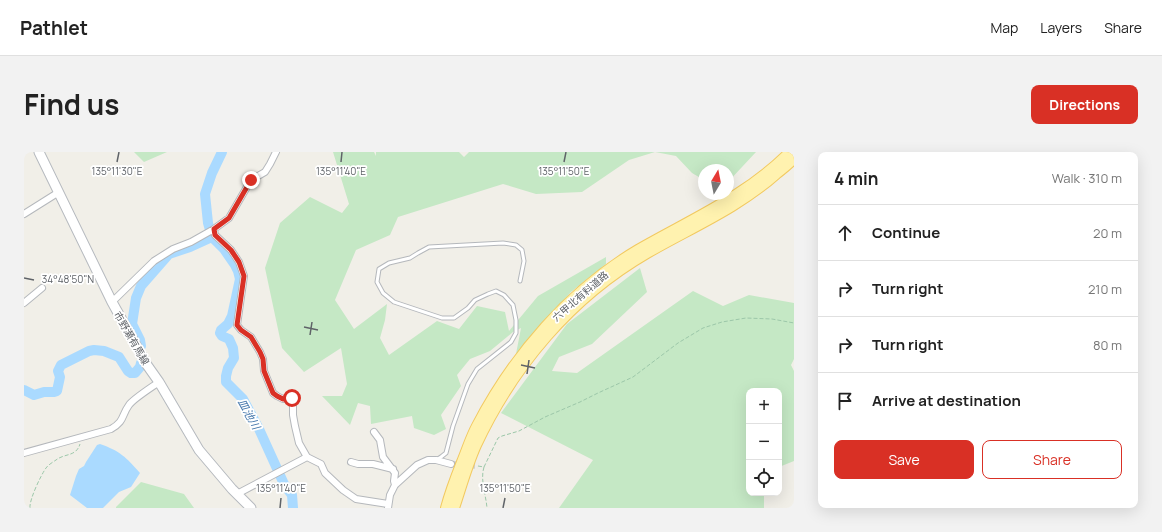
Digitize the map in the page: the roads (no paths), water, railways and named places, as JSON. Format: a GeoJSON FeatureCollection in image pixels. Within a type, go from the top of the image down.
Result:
{"type":"FeatureCollection","features":[{"type":"Feature","properties":{"kind":"main road","name":"市野瀬有馬線"},"geometry":{"type":"LineString","coordinates":[[39,152],[112,302],[147,364],[199,450],[251,508]]}},
{"type":"Feature","properties":{"kind":"main road","name":"六甲北有料道路"},"geometry":{"type":"LineString","coordinates":[[446,508],[476,428],[494,396],[509,372],[527,348],[558,312],[601,276],[637,251],[751,186],[774,168],[790,152]]}},
{"type":"Feature","properties":{"kind":"main road","name":"六甲北有料道路"},"geometry":{"type":"LineString","coordinates":[[454,508],[476,446],[494,409],[531,354],[551,331],[598,287],[618,272],[645,254],[746,197],[768,181],[794,158]]}},
{"type":"Feature","properties":{"kind":"street"},"geometry":{"type":"LineString","coordinates":[[112,302],[154,261],[173,249],[191,242],[229,218],[251,180],[265,172],[276,152]]}},
{"type":"Feature","properties":{"kind":"street"},"geometry":{"type":"LineString","coordinates":[[24,214],[59,192]]}},
{"type":"Feature","properties":{"kind":"street"},"geometry":{"type":"LineString","coordinates":[[213,229],[215,235],[231,250],[239,262],[244,276],[237,325],[251,337],[260,352],[263,359],[264,371],[273,393],[283,399],[292,398],[296,432],[299,443],[307,457],[320,464],[325,473],[343,490],[356,499],[388,506],[390,495],[395,485],[416,465],[428,460],[436,460],[451,464]]}},
{"type":"Feature","properties":{"kind":"street"},"geometry":{"type":"LineString","coordinates":[[24,303],[42,288]]}},
{"type":"Feature","properties":{"kind":"street"},"geometry":{"type":"LineString","coordinates":[[24,453],[111,429],[119,425],[129,404],[159,382]]}},
{"type":"Feature","properties":{"kind":"street"},"geometry":{"type":"LineString","coordinates":[[374,432],[380,440],[383,457],[395,473],[395,485]]}},
{"type":"Feature","properties":{"kind":"street"},"geometry":{"type":"LineString","coordinates":[[237,494],[307,457]]}},
{"type":"Feature","properties":{"kind":"street"},"geometry":{"type":"LineString","coordinates":[[351,462],[358,464],[373,464],[393,469]]}},
{"type":"Feature","properties":{"kind":"lane"},"geometry":{"type":"LineString","coordinates":[[436,460],[446,452],[453,426],[468,384],[477,369],[511,342],[516,334],[516,320],[513,305],[504,295],[496,292],[475,300],[468,308],[454,318],[442,318],[394,302],[383,293],[377,282],[379,269],[388,263],[410,258],[429,247],[503,243],[516,245],[522,250],[524,261],[520,281]]}},
{"type":"Feature","properties":{"kind":"water"},"geometry":{"type":"Polygon","coordinates":[[[100,444],[113,449],[122,455],[140,473],[131,487],[119,492],[103,508],[87,508],[70,495],[79,469],[84,466],[97,445],[100,444]]]}},
{"type":"Feature","properties":{"kind":"waterway","name":"皿池川"},"geometry":{"type":"LineString","coordinates":[[222,152],[212,173],[205,194],[208,223],[212,237],[224,249],[235,265],[240,279],[232,316],[228,324],[221,330],[220,333],[222,336],[229,339],[233,348],[234,358],[228,368],[226,382],[243,399],[259,429],[284,484],[292,495],[293,508]]}},
{"type":"Feature","properties":{"kind":"waterway"},"geometry":{"type":"LineString","coordinates":[[141,346],[140,340],[132,324],[136,298],[141,286],[169,254],[190,247],[212,237]]}},
{"type":"Feature","properties":{"kind":"waterway"},"geometry":{"type":"LineString","coordinates":[[24,390],[34,395],[44,392],[57,391],[60,377],[58,371],[61,365],[89,351],[104,351],[119,357],[131,373],[135,373],[140,367],[141,363]]}},
{"type":"Feature","properties":{"kind":"tunnel"},"geometry":{"type":"LineString","coordinates":[[451,464],[478,466]]}}]}
